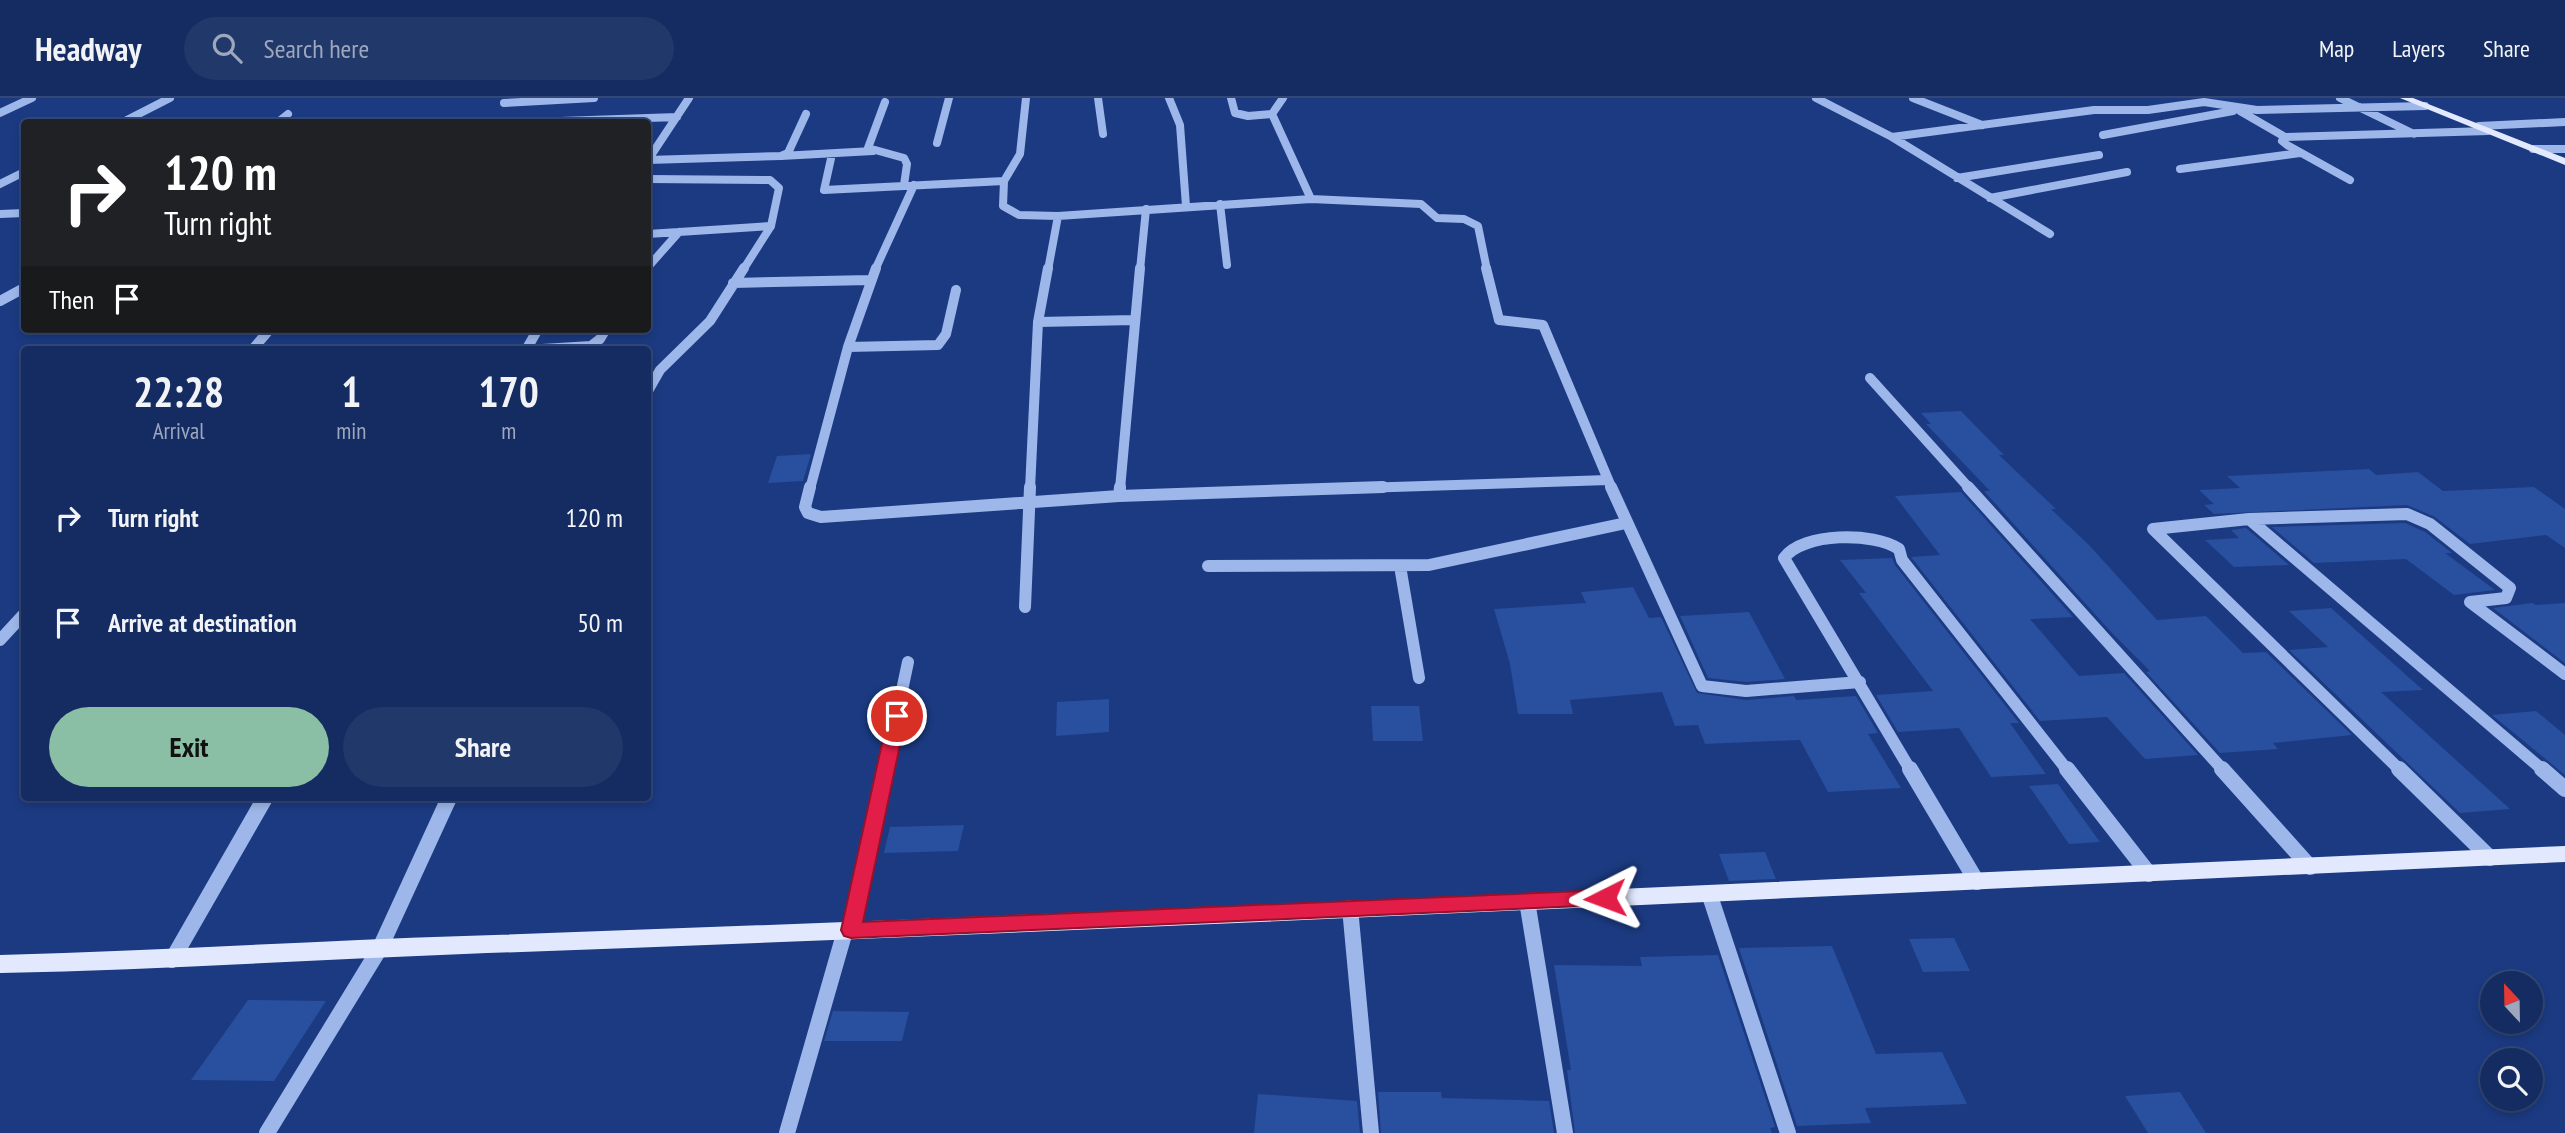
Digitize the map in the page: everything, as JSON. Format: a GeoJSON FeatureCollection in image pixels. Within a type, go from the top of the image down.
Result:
{"type":"FeatureCollection","features":[{"type":"Feature","properties":{"kind":"main road"},"geometry":{"type":"LineString","coordinates":[[2405,98],[2565,162]]}},
{"type":"Feature","properties":{"kind":"main road"},"geometry":{"type":"LineString","coordinates":[[0,964],[172,960],[380,948],[848,931],[2565,855]]}},
{"type":"Feature","properties":{"kind":"street"},"geometry":{"type":"LineString","coordinates":[[0,113],[32,98]]}},
{"type":"Feature","properties":{"kind":"street"},"geometry":{"type":"LineString","coordinates":[[129,119],[170,98]]}},
{"type":"Feature","properties":{"kind":"street"},"geometry":{"type":"LineString","coordinates":[[503,103],[594,98]]}},
{"type":"Feature","properties":{"kind":"street"},"geometry":{"type":"LineString","coordinates":[[651,154],[660,137],[689,98]]}},
{"type":"Feature","properties":{"kind":"street"},"geometry":{"type":"LineString","coordinates":[[937,143],[949,98]]}},
{"type":"Feature","properties":{"kind":"street"},"geometry":{"type":"LineString","coordinates":[[1026,98],[1020,154],[1003,181],[1003,206],[1019,215],[1058,216],[1311,199],[1421,204],[1437,218],[1464,219],[1478,226],[1496,316],[1499,320],[1508,322],[1533,321],[1544,325],[1626,523],[1702,686],[1746,691],[1860,682]]}},
{"type":"Feature","properties":{"kind":"street"},"geometry":{"type":"LineString","coordinates":[[1098,98],[1104,134]]}},
{"type":"Feature","properties":{"kind":"street"},"geometry":{"type":"LineString","coordinates":[[1170,98],[1180,125],[1186,206]]}},
{"type":"Feature","properties":{"kind":"street"},"geometry":{"type":"LineString","coordinates":[[1231,98],[1235,113],[1240,115],[1272,114]]}},
{"type":"Feature","properties":{"kind":"street"},"geometry":{"type":"LineString","coordinates":[[1272,114],[1283,98]]}},
{"type":"Feature","properties":{"kind":"street"},"geometry":{"type":"LineString","coordinates":[[1816,98],[1892,136],[2050,234]]}},
{"type":"Feature","properties":{"kind":"street"},"geometry":{"type":"LineString","coordinates":[[1916,99],[1939,98]]}},
{"type":"Feature","properties":{"kind":"street"},"geometry":{"type":"LineString","coordinates":[[2340,98],[2414,134]]}},
{"type":"Feature","properties":{"kind":"street"},"geometry":{"type":"LineString","coordinates":[[1916,99],[1986,126]]}},
{"type":"Feature","properties":{"kind":"street"},"geometry":{"type":"LineString","coordinates":[[873,151],[868,148],[868,144],[885,102]]}},
{"type":"Feature","properties":{"kind":"street"},"geometry":{"type":"LineString","coordinates":[[2113,102],[2135,111]]}},
{"type":"Feature","properties":{"kind":"street"},"geometry":{"type":"LineString","coordinates":[[1892,136],[2094,110],[2135,111],[2204,102],[2235,109],[2257,110],[2425,106]]}},
{"type":"Feature","properties":{"kind":"street"},"geometry":{"type":"LineString","coordinates":[[2103,135],[2235,109],[2285,137],[2488,131]]}},
{"type":"Feature","properties":{"kind":"street"},"geometry":{"type":"LineString","coordinates":[[282,119],[288,114]]}},
{"type":"Feature","properties":{"kind":"street"},"geometry":{"type":"LineString","coordinates":[[780,156],[788,153],[806,114]]}},
{"type":"Feature","properties":{"kind":"street"},"geometry":{"type":"LineString","coordinates":[[1272,114],[1311,199]]}},
{"type":"Feature","properties":{"kind":"street"},"geometry":{"type":"LineString","coordinates":[[619,119],[677,117]]}},
{"type":"Feature","properties":{"kind":"street"},"geometry":{"type":"LineString","coordinates":[[2475,126],[2565,121]]}},
{"type":"Feature","properties":{"kind":"street"},"geometry":{"type":"LineString","coordinates":[[2285,137],[2282,141],[2300,153],[2350,180]]}},
{"type":"Feature","properties":{"kind":"street"},"geometry":{"type":"LineString","coordinates":[[2533,149],[2565,149]]}},
{"type":"Feature","properties":{"kind":"street"},"geometry":{"type":"LineString","coordinates":[[651,160],[873,151],[896,154],[904,158],[907,164],[909,185],[870,279],[848,347],[805,507],[808,513],[821,517],[1119,496],[1608,480]]}},
{"type":"Feature","properties":{"kind":"street"},"geometry":{"type":"LineString","coordinates":[[2180,169],[2300,153]]}},
{"type":"Feature","properties":{"kind":"street"},"geometry":{"type":"LineString","coordinates":[[832,154],[824,190],[1003,181]]}},
{"type":"Feature","properties":{"kind":"street"},"geometry":{"type":"LineString","coordinates":[[1957,178],[2099,155]]}},
{"type":"Feature","properties":{"kind":"street"},"geometry":{"type":"LineString","coordinates":[[1990,198],[2127,172]]}},
{"type":"Feature","properties":{"kind":"street"},"geometry":{"type":"LineString","coordinates":[[0,184],[21,174]]}},
{"type":"Feature","properties":{"kind":"street"},"geometry":{"type":"LineString","coordinates":[[651,179],[770,180],[779,188],[771,226],[710,321],[660,370],[651,386]]}},
{"type":"Feature","properties":{"kind":"street"},"geometry":{"type":"LineString","coordinates":[[1220,204],[1227,265]]}},
{"type":"Feature","properties":{"kind":"street"},"geometry":{"type":"LineString","coordinates":[[1119,496],[1146,209]]}},
{"type":"Feature","properties":{"kind":"street"},"geometry":{"type":"LineString","coordinates":[[0,217],[21,213]]}},
{"type":"Feature","properties":{"kind":"street"},"geometry":{"type":"LineString","coordinates":[[1025,607],[1038,322],[1058,216]]}},
{"type":"Feature","properties":{"kind":"street"},"geometry":{"type":"LineString","coordinates":[[651,234],[771,226]]}},
{"type":"Feature","properties":{"kind":"street"},"geometry":{"type":"LineString","coordinates":[[651,264],[679,232]]}},
{"type":"Feature","properties":{"kind":"street"},"geometry":{"type":"LineString","coordinates":[[733,284],[870,279]]}},
{"type":"Feature","properties":{"kind":"street"},"geometry":{"type":"LineString","coordinates":[[0,292],[21,290]]}},
{"type":"Feature","properties":{"kind":"street"},"geometry":{"type":"LineString","coordinates":[[0,301],[21,290]]}},
{"type":"Feature","properties":{"kind":"street"},"geometry":{"type":"LineString","coordinates":[[848,347],[938,345],[946,334],[956,290]]}},
{"type":"Feature","properties":{"kind":"street"},"geometry":{"type":"LineString","coordinates":[[1038,322],[1135,320]]}},
{"type":"Feature","properties":{"kind":"street"},"geometry":{"type":"LineString","coordinates":[[591,346],[604,333]]}},
{"type":"Feature","properties":{"kind":"street"},"geometry":{"type":"LineString","coordinates":[[651,370],[660,370]]}},
{"type":"Feature","properties":{"kind":"street"},"geometry":{"type":"LineString","coordinates":[[1870,378],[2310,867]]}},
{"type":"Feature","properties":{"kind":"street"},"geometry":{"type":"LineString","coordinates":[[2490,858],[2154,529],[2249,519],[2407,514],[2421,519],[2510,587],[2509,594],[2505,597],[2470,602],[2565,674]]}},
{"type":"Feature","properties":{"kind":"street"},"geometry":{"type":"LineString","coordinates":[[2249,519],[2565,789]]}},
{"type":"Feature","properties":{"kind":"street"},"geometry":{"type":"LineString","coordinates":[[1208,566],[1429,565],[1626,523]]}},
{"type":"Feature","properties":{"kind":"street"},"geometry":{"type":"LineString","coordinates":[[1977,882],[1784,558],[1794,546],[1825,538],[1848,538],[1888,542],[1899,549],[1902,560],[2149,874]]}},
{"type":"Feature","properties":{"kind":"street"},"geometry":{"type":"LineString","coordinates":[[1400,566],[1419,678]]}},
{"type":"Feature","properties":{"kind":"street"},"geometry":{"type":"LineString","coordinates":[[0,640],[21,617]]}},
{"type":"Feature","properties":{"kind":"street"},"geometry":{"type":"LineString","coordinates":[[787,1133],[848,931],[908,662]]}},
{"type":"Feature","properties":{"kind":"street"},"geometry":{"type":"LineString","coordinates":[[172,960],[263,801]]}},
{"type":"Feature","properties":{"kind":"street"},"geometry":{"type":"LineString","coordinates":[[267,1133],[380,948],[448,801]]}},
{"type":"Feature","properties":{"kind":"street"},"geometry":{"type":"LineString","coordinates":[[1709,893],[1788,1133]]}},
{"type":"Feature","properties":{"kind":"street"},"geometry":{"type":"LineString","coordinates":[[1527,901],[1565,1133]]}},
{"type":"Feature","properties":{"kind":"street"},"geometry":{"type":"LineString","coordinates":[[1350,908],[1371,1133]]}},
{"type":"Feature","properties":{"kind":"building"},"geometry":{"type":"Polygon","coordinates":[[[1961,411],[2004,455],[1999,455],[2056,509],[2051,509],[2089,545],[2157,620],[2206,616],[2243,653],[2266,652],[2352,735],[2273,743],[2278,749],[2220,753],[2146,672],[2150,671],[2111,632],[1984,491],[1990,491],[1926,424],[1931,424],[1921,413],[1961,411]]]}},
{"type":"Feature","properties":{"kind":"building"},"geometry":{"type":"Polygon","coordinates":[[[811,454],[803,481],[768,483],[777,456],[811,454]]]}},
{"type":"Feature","properties":{"kind":"building"},"geometry":{"type":"Polygon","coordinates":[[[2369,469],[2376,475],[2418,472],[2443,491],[2534,487],[2565,509],[2565,548],[2546,535],[2470,544],[2435,517],[2407,505],[2214,514],[2204,505],[2214,504],[2199,490],[2240,488],[2227,476],[2369,469]]]}},
{"type":"Feature","properties":{"kind":"building"},"geometry":{"type":"Polygon","coordinates":[[[1961,492],[2073,617],[2030,619],[2079,676],[2124,673],[2198,755],[2145,759],[2107,717],[2040,721],[1911,557],[1940,555],[1895,496],[1961,492]]]}},
{"type":"Feature","properties":{"kind":"building"},"geometry":{"type":"Polygon","coordinates":[[[2405,523],[2425,532],[2452,553],[2445,553],[2495,590],[2454,595],[2406,559],[2314,563],[2272,527],[2405,523]]]}},
{"type":"Feature","properties":{"kind":"building"},"geometry":{"type":"Polygon","coordinates":[[[2246,528],[2289,565],[2234,567],[2205,540],[2239,538],[2231,530],[2246,528]]]}},
{"type":"Feature","properties":{"kind":"building"},"geometry":{"type":"Polygon","coordinates":[[[1892,558],[2019,723],[2010,723],[2046,774],[1991,777],[1959,728],[1898,732],[1876,695],[1933,691],[1859,593],[1866,593],[1840,560],[1892,558]]]}},
{"type":"Feature","properties":{"kind":"building"},"geometry":{"type":"Polygon","coordinates":[[[1633,587],[1649,618],[1661,617],[1697,693],[1746,700],[1794,696],[1796,700],[1856,696],[1878,733],[1868,734],[1901,788],[1828,792],[1800,740],[1705,744],[1698,725],[1675,726],[1662,692],[1570,700],[1573,714],[1518,714],[1510,664],[1494,609],[1586,603],[1581,592],[1633,587]]]}},
{"type":"Feature","properties":{"kind":"building"},"geometry":{"type":"Polygon","coordinates":[[[2532,603],[2565,603],[2565,663],[2493,608],[2532,603]]]}},
{"type":"Feature","properties":{"kind":"building"},"geometry":{"type":"Polygon","coordinates":[[[2331,608],[2423,690],[2381,692],[2510,809],[2460,813],[2289,650],[2328,647],[2289,611],[2331,608]]]}},
{"type":"Feature","properties":{"kind":"building"},"geometry":{"type":"Polygon","coordinates":[[[1749,612],[1785,679],[1746,682],[1708,678],[1680,616],[1749,612]]]}},
{"type":"Feature","properties":{"kind":"building"},"geometry":{"type":"Polygon","coordinates":[[[1109,699],[1109,732],[1056,736],[1057,702],[1109,699]]]}},
{"type":"Feature","properties":{"kind":"building"},"geometry":{"type":"Polygon","coordinates":[[[1371,706],[1419,706],[1423,741],[1373,741],[1371,706]]]}},
{"type":"Feature","properties":{"kind":"building"},"geometry":{"type":"Polygon","coordinates":[[[2536,711],[2565,735],[2565,775],[2492,715],[2536,711]]]}},
{"type":"Feature","properties":{"kind":"building"},"geometry":{"type":"Polygon","coordinates":[[[2058,784],[2100,842],[2069,844],[2029,786],[2058,784]]]}},
{"type":"Feature","properties":{"kind":"building"},"geometry":{"type":"Polygon","coordinates":[[[964,825],[958,851],[884,853],[890,827],[964,825]]]}},
{"type":"Feature","properties":{"kind":"building"},"geometry":{"type":"Polygon","coordinates":[[[1765,852],[1776,879],[1729,881],[1719,854],[1765,852]]]}},
{"type":"Feature","properties":{"kind":"building"},"geometry":{"type":"Polygon","coordinates":[[[1954,938],[1970,971],[1923,972],[1909,939],[1954,938]]]}},
{"type":"Feature","properties":{"kind":"building"},"geometry":{"type":"Polygon","coordinates":[[[1832,946],[1876,1054],[1942,1052],[1967,1104],[1865,1108],[1871,1123],[1797,1126],[1739,948],[1832,946]]]}},
{"type":"Feature","properties":{"kind":"building"},"geometry":{"type":"Polygon","coordinates":[[[1718,955],[1775,1127],[1770,1128],[1772,1133],[1575,1133],[1567,1070],[1571,1070],[1554,965],[1642,966],[1640,957],[1718,955]]]}},
{"type":"Feature","properties":{"kind":"building"},"geometry":{"type":"Polygon","coordinates":[[[248,1000],[326,1001],[274,1081],[191,1080],[248,1000]]]}},
{"type":"Feature","properties":{"kind":"building"},"geometry":{"type":"Polygon","coordinates":[[[833,1011],[909,1012],[902,1041],[824,1041],[833,1011]]]}},
{"type":"Feature","properties":{"kind":"building"},"geometry":{"type":"Polygon","coordinates":[[[1378,1092],[1441,1092],[1442,1098],[1549,1101],[1554,1133],[1381,1133],[1378,1092]]]}},
{"type":"Feature","properties":{"kind":"building"},"geometry":{"type":"Polygon","coordinates":[[[2180,1092],[2206,1133],[2148,1133],[2125,1096],[2180,1092]]]}},
{"type":"Feature","properties":{"kind":"building"},"geometry":{"type":"Polygon","coordinates":[[[1258,1094],[1357,1101],[1360,1133],[1254,1133],[1258,1094]]]}},
{"type":"Feature","properties":{"kind":"route"},"geometry":{"type":"LineString","coordinates":[[897,716],[851,930],[1605,898]]}}]}
